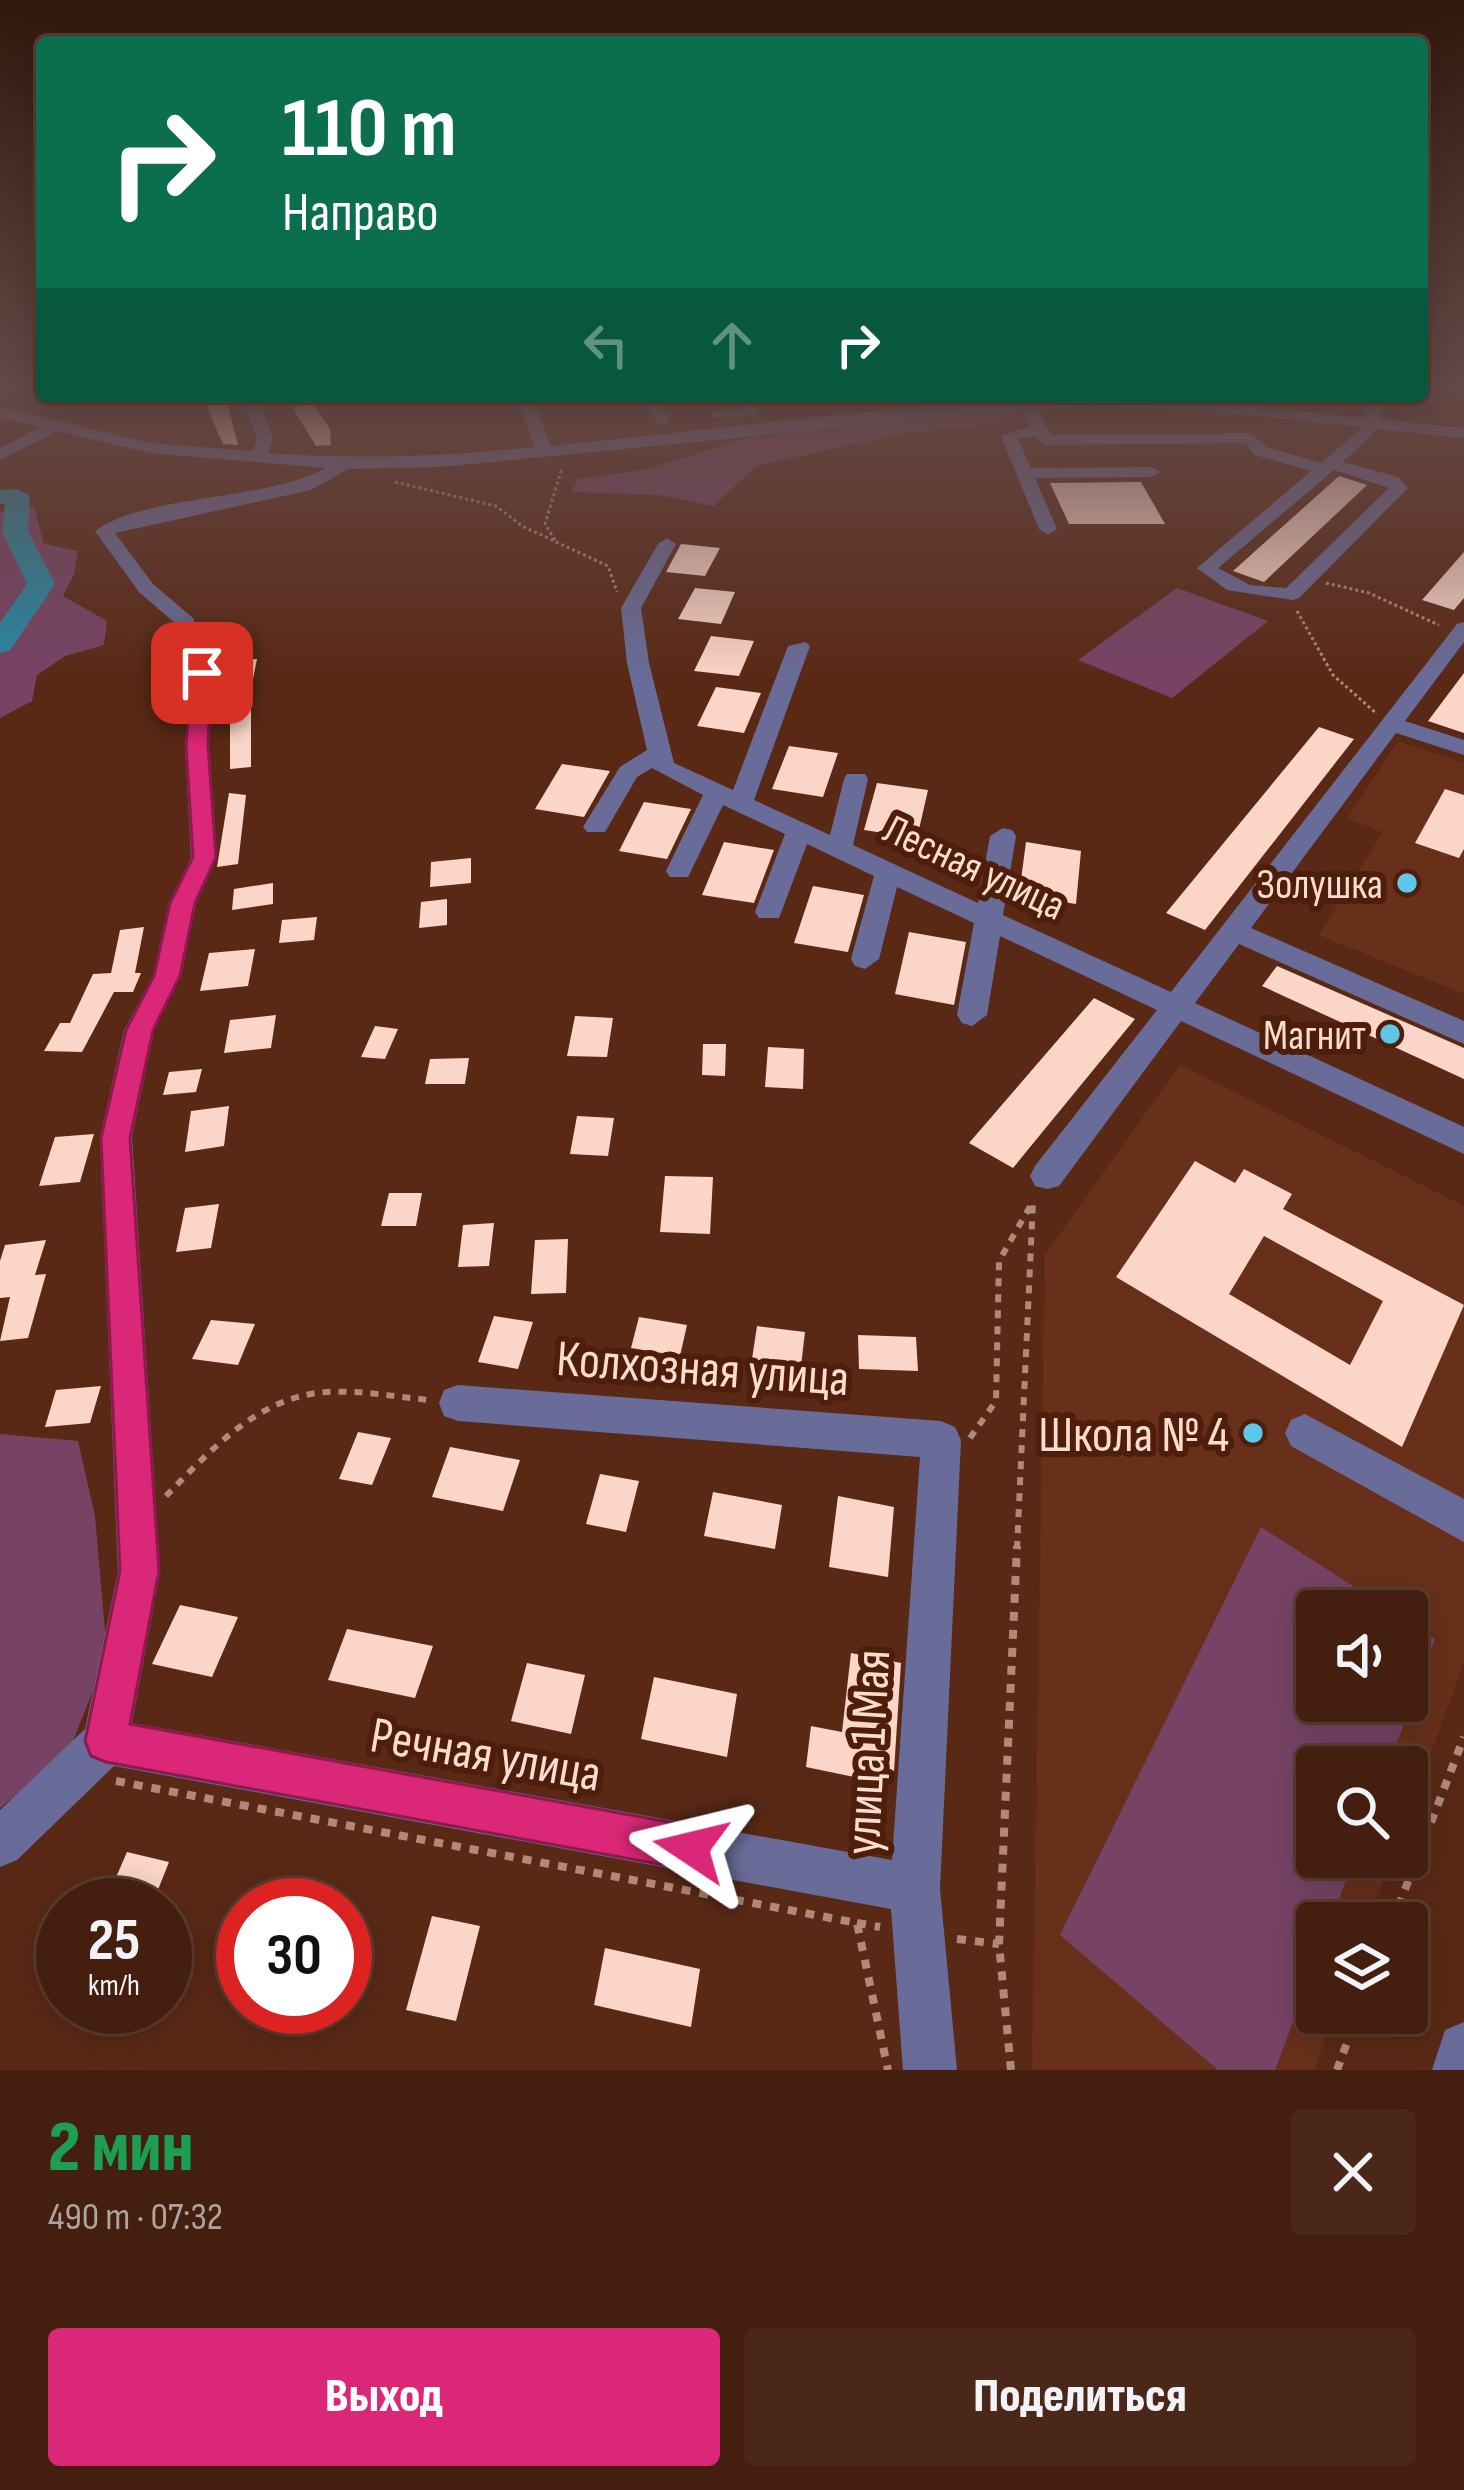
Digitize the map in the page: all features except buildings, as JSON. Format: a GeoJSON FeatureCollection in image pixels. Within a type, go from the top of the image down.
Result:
{"type":"FeatureCollection","features":[{"type":"Feature","properties":{"kind":"street"},"geometry":{"type":"LineString","coordinates":[[0,1843],[90,1757],[140,1571],[116,1138],[139,1030],[167,976],[183,903],[204,857],[197,745],[202,673],[186,622],[146,588],[104,531],[139,519],[306,486]]}},
{"type":"Feature","properties":{"kind":"street"},"geometry":{"type":"LineString","coordinates":[[1030,486],[1048,529]]}},
{"type":"Feature","properties":{"kind":"street"},"geometry":{"type":"LineString","coordinates":[[1304,486],[1207,568],[1214,577],[1273,596],[1292,594],[1399,488],[1396,486]]}},
{"type":"Feature","properties":{"kind":"street"},"geometry":{"type":"LineString","coordinates":[[596,826],[628,772],[661,752],[638,663],[631,608],[667,544]]}},
{"type":"Feature","properties":{"kind":"street"},"geometry":{"type":"LineString","coordinates":[[1047,1176],[1463,630]]}},
{"type":"Feature","properties":{"kind":"street"},"geometry":{"type":"LineString","coordinates":[[679,871],[729,797],[799,646]]}},
{"type":"Feature","properties":{"kind":"street"},"geometry":{"type":"LineString","coordinates":[[1390,723],[1464,748]]}},
{"type":"Feature","properties":{"kind":"street","name":"Лесная улица"},"geometry":{"type":"LineString","coordinates":[[661,752],[663,767],[1464,1142]]}},
{"type":"Feature","properties":{"kind":"street"},"geometry":{"type":"LineString","coordinates":[[839,849],[856,779]]}},
{"type":"Feature","properties":{"kind":"street"},"geometry":{"type":"LineString","coordinates":[[769,912],[799,830]]}},
{"type":"Feature","properties":{"kind":"street"},"geometry":{"type":"LineString","coordinates":[[972,1015],[1003,836]]}},
{"type":"Feature","properties":{"kind":"street"},"geometry":{"type":"LineString","coordinates":[[865,958],[888,872]]}},
{"type":"Feature","properties":{"kind":"street"},"geometry":{"type":"LineString","coordinates":[[1231,930],[1464,1033]]}},
{"type":"Feature","properties":{"kind":"street","name":"Колхозная улица"},"geometry":{"type":"LineString","coordinates":[[458,1403],[940,1440]]}},
{"type":"Feature","properties":{"kind":"street"},"geometry":{"type":"LineString","coordinates":[[1305,1433],[1464,1521]]}},
{"type":"Feature","properties":{"kind":"street","name":"улица 1 Мая"},"geometry":{"type":"LineString","coordinates":[[930,2070],[915,1889],[940,1440]]}},
{"type":"Feature","properties":{"kind":"street","name":"Речная улица"},"geometry":{"type":"LineString","coordinates":[[90,1757],[915,1889]]}},
{"type":"Feature","properties":{"kind":"street"},"geometry":{"type":"LineString","coordinates":[[1459,2070],[1464,2050]]}},
{"type":"Feature","properties":{"kind":"path"},"geometry":{"type":"LineString","coordinates":[[412,486],[496,506],[522,526],[608,566],[625,610]]}},
{"type":"Feature","properties":{"kind":"path"},"geometry":{"type":"LineString","coordinates":[[556,486],[544,524],[557,543]]}},
{"type":"Feature","properties":{"kind":"path"},"geometry":{"type":"LineString","coordinates":[[1309,578],[1369,593],[1463,630]]}},
{"type":"Feature","properties":{"kind":"path"},"geometry":{"type":"LineString","coordinates":[[1273,596],[1292,602],[1333,674],[1390,723]]}},
{"type":"Feature","properties":{"kind":"path"},"geometry":{"type":"LineString","coordinates":[[940,1440],[972,1437],[996,1401],[999,1261],[1047,1176]]}},
{"type":"Feature","properties":{"kind":"path"},"geometry":{"type":"LineString","coordinates":[[1011,2070],[999,1943],[1033,1201]]}},
{"type":"Feature","properties":{"kind":"path"},"geometry":{"type":"LineString","coordinates":[[137,1526],[217,1444],[282,1400],[324,1392],[458,1403]]}},
{"type":"Feature","properties":{"kind":"path"},"geometry":{"type":"LineString","coordinates":[[1400,1902],[1464,1736]]}},
{"type":"Feature","properties":{"kind":"path"},"geometry":{"type":"LineString","coordinates":[[90,1757],[857,1923],[888,2070]]}},
{"type":"Feature","properties":{"kind":"path"},"geometry":{"type":"LineString","coordinates":[[1337,2070],[1350,2034]]}},
{"type":"Feature","properties":{"kind":"shaded area"},"geometry":{"type":"Polygon","coordinates":[[[575,486],[735,486],[714,506],[659,495],[572,492],[575,486]]]}},
{"type":"Feature","properties":{"kind":"shaded area"},"geometry":{"type":"Polygon","coordinates":[[[34,506],[44,544],[78,551],[63,596],[107,621],[104,645],[65,656],[37,675],[32,701],[0,718],[0,512],[34,506]]]}},
{"type":"Feature","properties":{"kind":"shaded area"},"geometry":{"type":"Polygon","coordinates":[[[1177,588],[1268,621],[1172,698],[1078,660],[1177,588]]]}},
{"type":"Feature","properties":{"kind":"shaded area","name":"Золушка"},"geometry":{"type":"Polygon","coordinates":[[[1398,741],[1464,763],[1464,994],[1319,935],[1383,832],[1347,819],[1398,741]]]}},
{"type":"Feature","properties":{"kind":"shaded area","name":"Школа № 4"},"geometry":{"type":"Polygon","coordinates":[[[1180,1065],[1464,1206],[1464,1662],[1428,1760],[1428,1746],[1296,1746],[1296,1878],[1384,1878],[1376,1902],[1296,1902],[1296,2034],[1327,2034],[1314,2070],[1032,2070],[1045,1255],[1180,1065]]]}},
{"type":"Feature","properties":{"kind":"shaded area"},"geometry":{"type":"Polygon","coordinates":[[[0,1434],[78,1441],[95,1516],[107,1655],[69,1751],[0,1808],[0,1434]]]}},
{"type":"Feature","properties":{"kind":"shaded area"},"geometry":{"type":"Polygon","coordinates":[[[1261,1527],[1359,1590],[1296,1590],[1296,1722],[1405,1722],[1396,1746],[1296,1746],[1296,1878],[1347,1878],[1338,1902],[1296,1902],[1296,2014],[1275,2070],[1218,2070],[1060,1935],[1261,1527]]]}},
{"type":"Feature","properties":{"kind":"waterway"},"geometry":{"type":"LineString","coordinates":[[0,497],[18,496],[15,531],[41,584],[0,644]]}},
{"type":"Feature","properties":{"kind":"place","name":"Золушка"},"geometry":{"type":"Point","coordinates":[1407,883]}},
{"type":"Feature","properties":{"kind":"place","name":"Магнит"},"geometry":{"type":"Point","coordinates":[1390,1034]}},
{"type":"Feature","properties":{"kind":"place","name":"Школа № 4"},"geometry":{"type":"Point","coordinates":[1253,1433]}},
{"type":"Feature","properties":{"kind":"route"},"geometry":{"type":"LineString","coordinates":[[202,673],[197,745],[204,857],[183,903],[167,976],[139,1030],[116,1138],[140,1571],[106,1741],[691,1848]]}}]}
